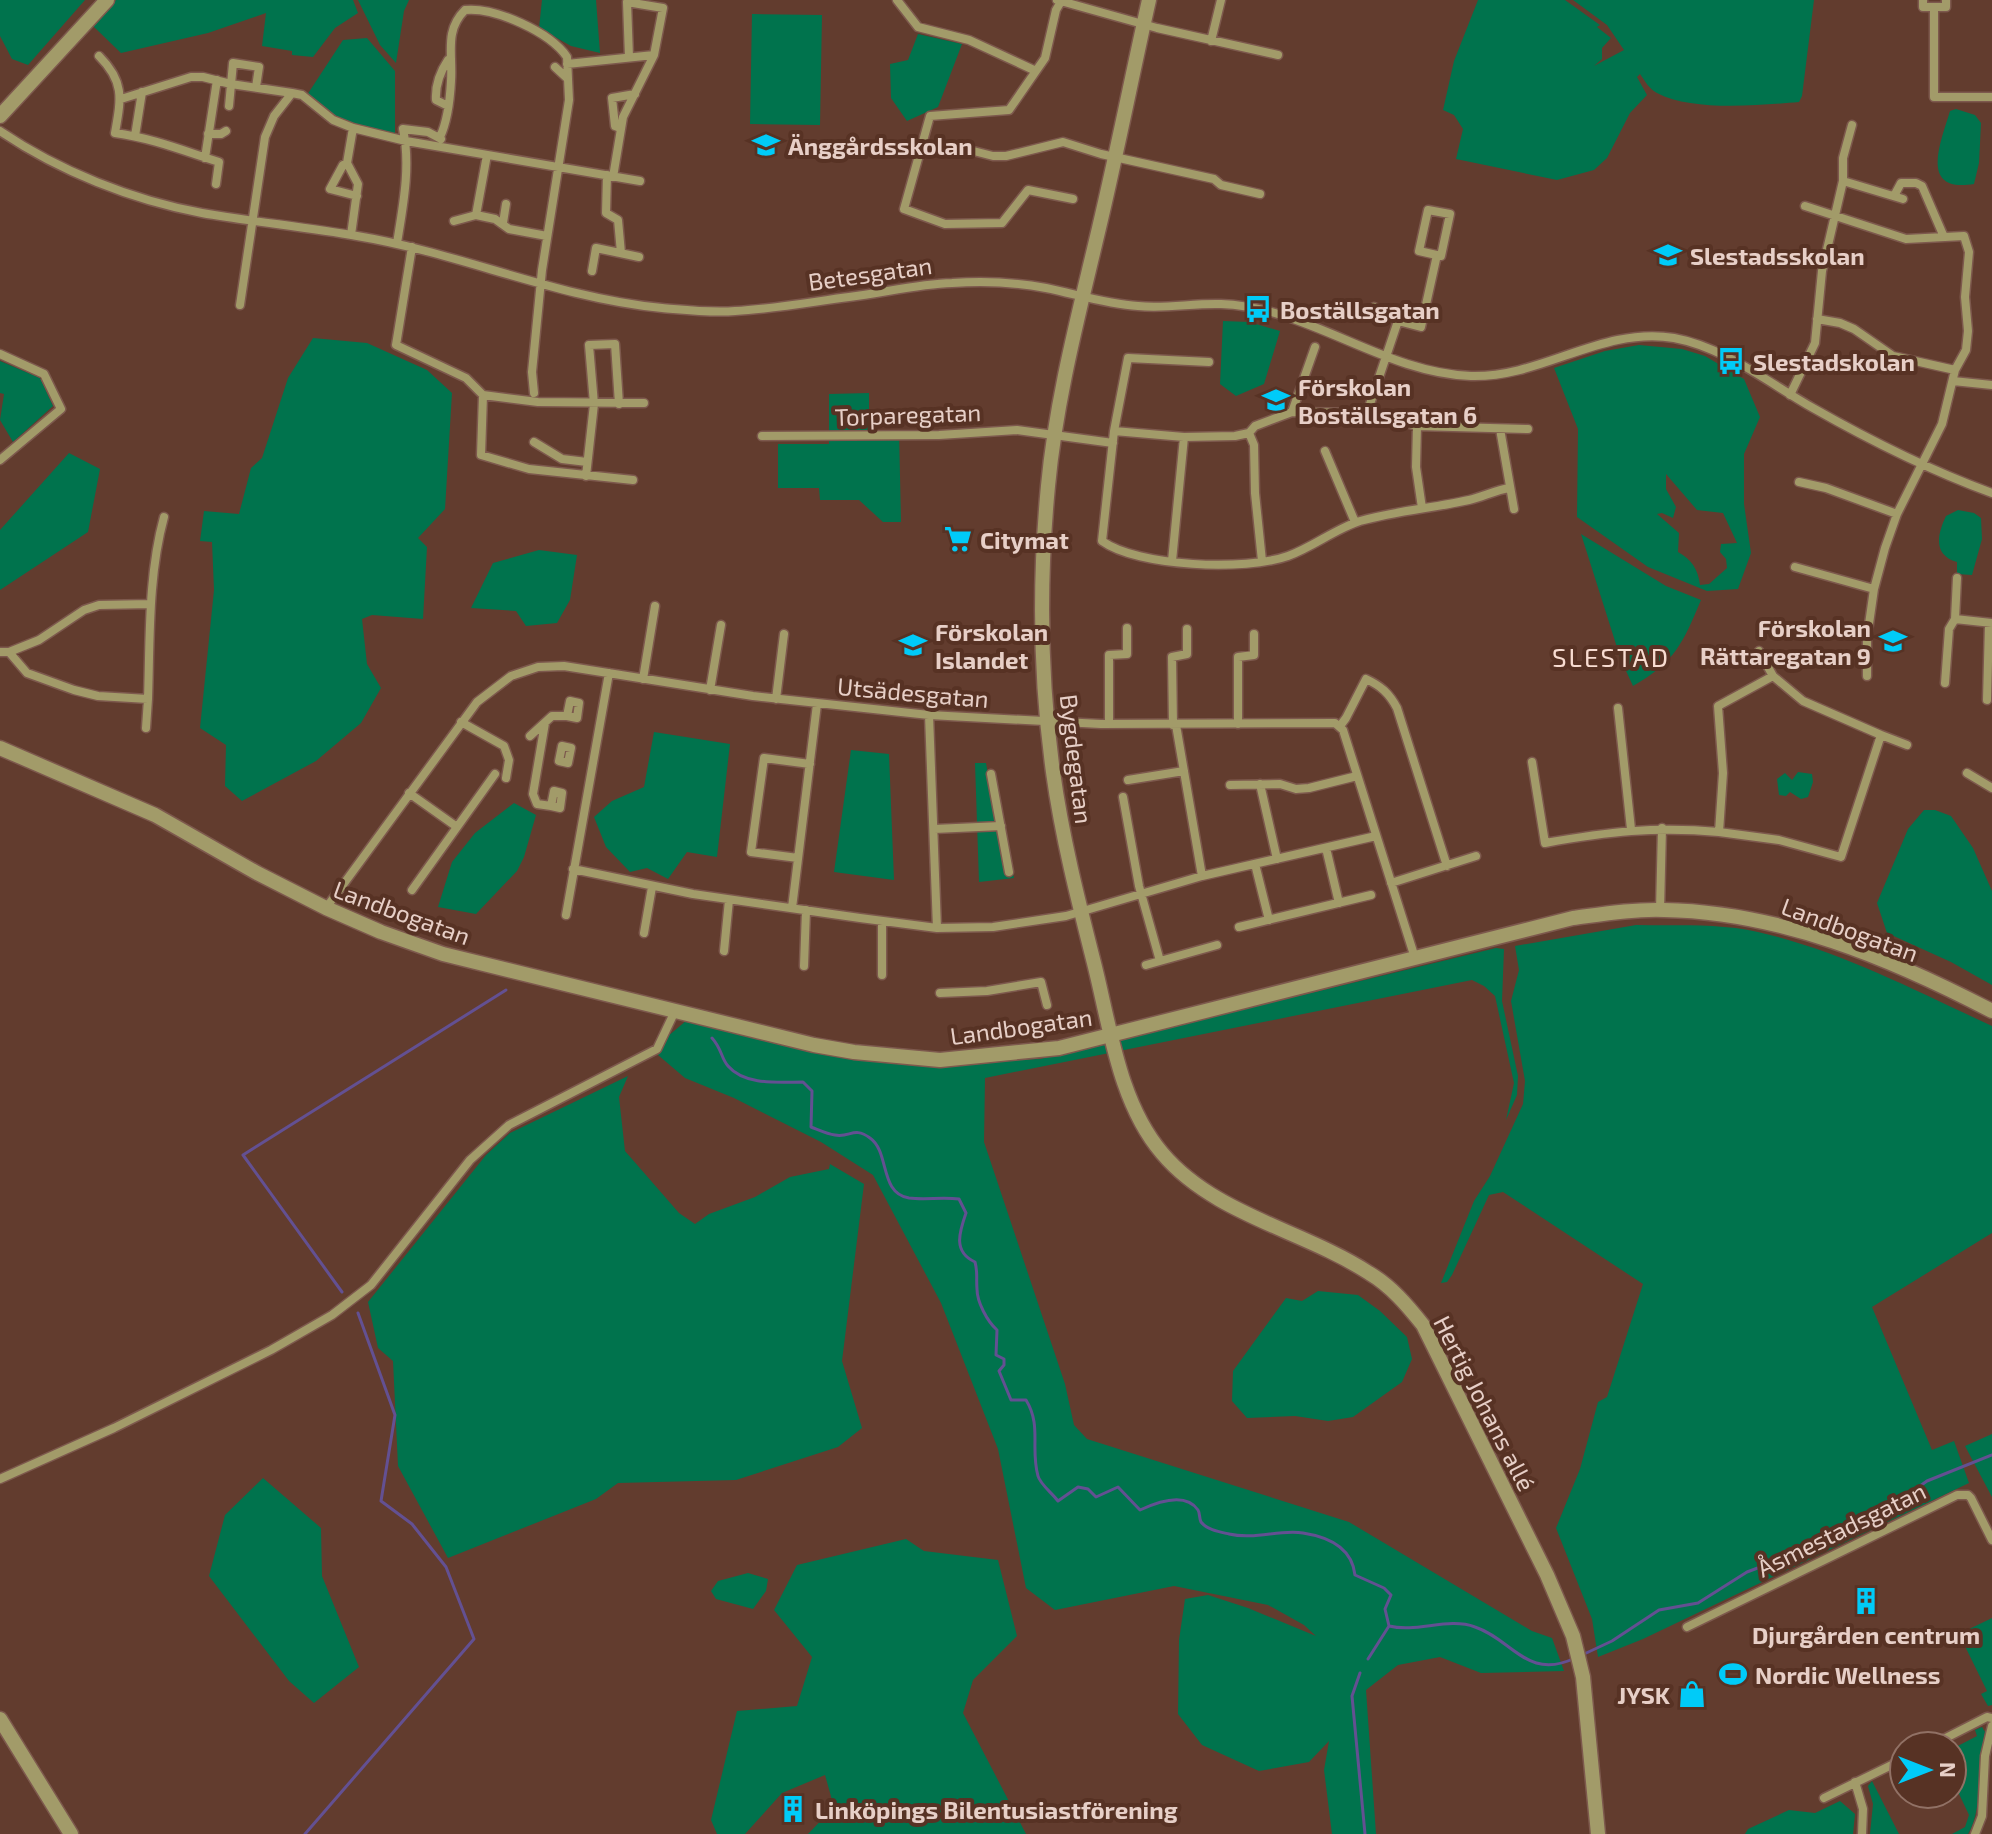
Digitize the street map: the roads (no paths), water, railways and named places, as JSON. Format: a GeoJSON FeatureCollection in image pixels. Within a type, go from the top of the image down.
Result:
{"type":"FeatureCollection","features":[{"type":"Feature","properties":{"kind":"street"},"geometry":{"type":"LineString","coordinates":[[0,116],[107,0]]}},
{"type":"Feature","properties":{"kind":"street"},"geometry":{"type":"LineString","coordinates":[[897,0],[918,27],[969,40],[1036,71]]}},
{"type":"Feature","properties":{"kind":"street","name":"Bygdegatan"},"geometry":{"type":"LineString","coordinates":[[1112,1035],[1059,811],[1047,722],[1042,612],[1048,486],[1054,435],[1149,0]]}},
{"type":"Feature","properties":{"kind":"street"},"geometry":{"type":"LineString","coordinates":[[1211,41],[1221,0]]}},
{"type":"Feature","properties":{"kind":"street"},"geometry":{"type":"LineString","coordinates":[[1923,0],[1923,7],[1946,7],[1946,0]]}},
{"type":"Feature","properties":{"kind":"street"},"geometry":{"type":"LineString","coordinates":[[1073,199],[1028,190],[1002,223],[945,224],[904,209],[930,116],[1009,110],[1045,58],[1059,1],[1211,41],[1278,55]]}},
{"type":"Feature","properties":{"kind":"street"},"geometry":{"type":"LineString","coordinates":[[621,253],[618,220],[606,213],[610,176],[620,128],[654,55],[663,8],[627,2],[629,57]]}},
{"type":"Feature","properties":{"kind":"street"},"geometry":{"type":"LineString","coordinates":[[1934,7],[1934,97],[1992,97]]}},
{"type":"Feature","properties":{"kind":"street"},"geometry":{"type":"LineString","coordinates":[[440,137],[445,126],[452,78],[449,59],[451,30],[465,10],[500,14],[562,50],[567,57],[569,100],[540,284],[532,372],[534,393]]}},
{"type":"Feature","properties":{"kind":"street"},"geometry":{"type":"LineString","coordinates":[[567,64],[654,55]]}},
{"type":"Feature","properties":{"kind":"street"},"geometry":{"type":"LineString","coordinates":[[99,56],[114,72],[121,99],[115,133],[186,149],[219,162],[216,184]]}},
{"type":"Feature","properties":{"kind":"street"},"geometry":{"type":"LineString","coordinates":[[448,106],[436,100],[435,96],[439,73],[449,59]]}},
{"type":"Feature","properties":{"kind":"street"},"geometry":{"type":"LineString","coordinates":[[229,106],[233,63],[259,67],[256,87]]}},
{"type":"Feature","properties":{"kind":"street"},"geometry":{"type":"LineString","coordinates":[[555,67],[568,79]]}},
{"type":"Feature","properties":{"kind":"street"},"geometry":{"type":"LineString","coordinates":[[121,99],[191,77],[217,80],[302,95],[333,120],[406,141],[640,181]]}},
{"type":"Feature","properties":{"kind":"street"},"geometry":{"type":"LineString","coordinates":[[205,158],[217,80]]}},
{"type":"Feature","properties":{"kind":"street"},"geometry":{"type":"LineString","coordinates":[[135,136],[142,92]]}},
{"type":"Feature","properties":{"kind":"street"},"geometry":{"type":"LineString","coordinates":[[240,305],[265,137],[274,116],[292,93]]}},
{"type":"Feature","properties":{"kind":"street"},"geometry":{"type":"LineString","coordinates":[[620,128],[615,126],[612,98],[635,94]]}},
{"type":"Feature","properties":{"kind":"street"},"geometry":{"type":"LineString","coordinates":[[1790,395],[1812,351],[1822,271],[1843,181],[1843,158],[1852,125]]}},
{"type":"Feature","properties":{"kind":"street"},"geometry":{"type":"LineString","coordinates":[[351,235],[358,179],[347,163],[353,128]]}},
{"type":"Feature","properties":{"kind":"street"},"geometry":{"type":"LineString","coordinates":[[397,243],[404,202],[406,141],[403,129],[440,137],[448,148]]}},
{"type":"Feature","properties":{"kind":"street","name":"Betesgatan"},"geometry":{"type":"LineString","coordinates":[[0,131],[38,154],[107,185],[164,204],[397,243],[584,296],[662,308],[732,311],[954,282],[1017,284],[1082,297]]}},
{"type":"Feature","properties":{"kind":"street"},"geometry":{"type":"LineString","coordinates":[[208,134],[226,131]]}},
{"type":"Feature","properties":{"kind":"street"},"geometry":{"type":"LineString","coordinates":[[954,146],[993,156],[1006,156],[1063,142],[1214,179],[1221,185],[1260,194]]}},
{"type":"Feature","properties":{"kind":"street"},"geometry":{"type":"LineString","coordinates":[[476,215],[487,155]]}},
{"type":"Feature","properties":{"kind":"street"},"geometry":{"type":"LineString","coordinates":[[347,163],[330,189],[357,196]]}},
{"type":"Feature","properties":{"kind":"street"},"geometry":{"type":"LineString","coordinates":[[1843,181],[1898,198],[1901,183],[1922,186],[1944,237]]}},
{"type":"Feature","properties":{"kind":"street"},"geometry":{"type":"LineString","coordinates":[[503,223],[506,204]]}},
{"type":"Feature","properties":{"kind":"street"},"geometry":{"type":"LineString","coordinates":[[1805,206],[1906,239],[1964,236],[1969,252],[1965,297],[1966,350],[1955,370],[1942,424],[1897,514],[1874,589],[1867,638],[1867,676]]}},
{"type":"Feature","properties":{"kind":"street"},"geometry":{"type":"LineString","coordinates":[[1428,210],[1450,214],[1441,256],[1437,255],[1419,251],[1428,210]]}},
{"type":"Feature","properties":{"kind":"street"},"geometry":{"type":"LineString","coordinates":[[454,221],[476,215],[503,223],[509,229],[547,236]]}},
{"type":"Feature","properties":{"kind":"street"},"geometry":{"type":"LineString","coordinates":[[412,247],[396,345],[466,378],[483,395],[538,402],[644,403]]}},
{"type":"Feature","properties":{"kind":"street"},"geometry":{"type":"LineString","coordinates":[[592,271],[596,248],[639,257]]}},
{"type":"Feature","properties":{"kind":"street"},"geometry":{"type":"LineString","coordinates":[[1374,307],[1398,321],[1421,327],[1437,255]]}},
{"type":"Feature","properties":{"kind":"street"},"geometry":{"type":"LineString","coordinates":[[1082,297],[1140,307],[1224,304],[1258,309],[1440,373],[1474,376],[1510,373],[1622,337],[1677,339],[1716,353],[1921,466],[1992,493]]}},
{"type":"Feature","properties":{"kind":"street"},"geometry":{"type":"LineString","coordinates":[[1817,319],[1854,329],[1893,356],[1955,370]]}},
{"type":"Feature","properties":{"kind":"street"},"geometry":{"type":"LineString","coordinates":[[1367,413],[1398,321]]}},
{"type":"Feature","properties":{"kind":"street"},"geometry":{"type":"LineString","coordinates":[[586,476],[594,404],[589,345],[615,344],[619,404]]}},
{"type":"Feature","properties":{"kind":"street"},"geometry":{"type":"LineString","coordinates":[[1292,412],[1315,347]]}},
{"type":"Feature","properties":{"kind":"street"},"geometry":{"type":"LineString","coordinates":[[0,354],[44,374],[61,409],[0,460]]}},
{"type":"Feature","properties":{"kind":"street"},"geometry":{"type":"LineString","coordinates":[[1209,362],[1128,358],[1114,431],[1102,541],[1110,547],[1145,558],[1172,561],[1224,564],[1262,561],[1287,557],[1355,522],[1473,500],[1510,488]]}},
{"type":"Feature","properties":{"kind":"street"},"geometry":{"type":"LineString","coordinates":[[1953,381],[1992,385]]}},
{"type":"Feature","properties":{"kind":"street"},"geometry":{"type":"LineString","coordinates":[[483,395],[481,455],[529,469],[633,480]]}},
{"type":"Feature","properties":{"kind":"street"},"geometry":{"type":"LineString","coordinates":[[1114,431],[1184,437],[1235,436],[1249,433],[1255,426],[1292,412],[1367,413],[1417,426],[1528,429]]}},
{"type":"Feature","properties":{"kind":"street"},"geometry":{"type":"LineString","coordinates":[[1417,426],[1416,467],[1422,508]]}},
{"type":"Feature","properties":{"kind":"street"},"geometry":{"type":"LineString","coordinates":[[1500,429],[1514,509]]}},
{"type":"Feature","properties":{"kind":"street","name":"Torparegatan"},"geometry":{"type":"LineString","coordinates":[[762,436],[939,435],[1017,430],[1054,435]]}},
{"type":"Feature","properties":{"kind":"street"},"geometry":{"type":"LineString","coordinates":[[1249,433],[1254,445],[1262,561]]}},
{"type":"Feature","properties":{"kind":"street"},"geometry":{"type":"LineString","coordinates":[[1054,435],[1113,443]]}},
{"type":"Feature","properties":{"kind":"street"},"geometry":{"type":"LineString","coordinates":[[1172,561],[1184,437]]}},
{"type":"Feature","properties":{"kind":"street"},"geometry":{"type":"LineString","coordinates":[[534,442],[562,459],[587,462]]}},
{"type":"Feature","properties":{"kind":"street"},"geometry":{"type":"LineString","coordinates":[[1325,451],[1355,522]]}},
{"type":"Feature","properties":{"kind":"street"},"geometry":{"type":"LineString","coordinates":[[1799,482],[1826,488],[1897,514]]}},
{"type":"Feature","properties":{"kind":"street"},"geometry":{"type":"LineString","coordinates":[[146,728],[151,604],[158,538],[164,517]]}},
{"type":"Feature","properties":{"kind":"street"},"geometry":{"type":"LineString","coordinates":[[1795,567],[1874,589]]}},
{"type":"Feature","properties":{"kind":"street"},"geometry":{"type":"LineString","coordinates":[[1945,683],[1949,629],[1955,619],[1957,578]]}},
{"type":"Feature","properties":{"kind":"street"},"geometry":{"type":"LineString","coordinates":[[148,699],[98,696],[74,690],[27,673],[4,652],[39,640],[84,610],[99,605],[151,604]]}},
{"type":"Feature","properties":{"kind":"street"},"geometry":{"type":"LineString","coordinates":[[643,679],[655,606]]}},
{"type":"Feature","properties":{"kind":"street"},"geometry":{"type":"LineString","coordinates":[[1955,619],[1991,623],[1987,700]]}},
{"type":"Feature","properties":{"kind":"street"},"geometry":{"type":"LineString","coordinates":[[710,690],[721,625]]}},
{"type":"Feature","properties":{"kind":"street"},"geometry":{"type":"LineString","coordinates":[[1109,724],[1109,655],[1127,654],[1127,628]]}},
{"type":"Feature","properties":{"kind":"street"},"geometry":{"type":"LineString","coordinates":[[1187,629],[1187,654],[1172,657],[1174,725],[1202,876]]}},
{"type":"Feature","properties":{"kind":"street"},"geometry":{"type":"LineString","coordinates":[[776,699],[784,634]]}},
{"type":"Feature","properties":{"kind":"street"},"geometry":{"type":"LineString","coordinates":[[1238,724],[1238,657],[1254,655],[1254,634]]}},
{"type":"Feature","properties":{"kind":"street"},"geometry":{"type":"LineString","coordinates":[[1759,651],[1773,676],[1803,701],[1907,745]]}},
{"type":"Feature","properties":{"kind":"street","name":"Utsädesgatan"},"geometry":{"type":"LineString","coordinates":[[326,908],[461,722],[489,690],[526,671],[564,666],[776,699],[929,715],[1109,724],[1329,723],[1340,726]]}},
{"type":"Feature","properties":{"kind":"street"},"geometry":{"type":"LineString","coordinates":[[566,915],[609,673]]}},
{"type":"Feature","properties":{"kind":"street"},"geometry":{"type":"LineString","coordinates":[[1719,832],[1723,773],[1718,706],[1773,676]]}},
{"type":"Feature","properties":{"kind":"street"},"geometry":{"type":"LineString","coordinates":[[1415,958],[1340,726],[1363,677],[1380,686],[1397,708],[1447,866]]}},
{"type":"Feature","properties":{"kind":"street"},"geometry":{"type":"LineString","coordinates":[[792,908],[817,704]]}},
{"type":"Feature","properties":{"kind":"street"},"geometry":{"type":"LineString","coordinates":[[1618,708],[1631,829]]}},
{"type":"Feature","properties":{"kind":"street"},"geometry":{"type":"LineString","coordinates":[[929,715],[937,928]]}},
{"type":"Feature","properties":{"kind":"street"},"geometry":{"type":"LineString","coordinates":[[530,736],[552,716],[567,716]]}},
{"type":"Feature","properties":{"kind":"street"},"geometry":{"type":"LineString","coordinates":[[461,722],[504,746],[509,760],[506,778]]}},
{"type":"Feature","properties":{"kind":"street"},"geometry":{"type":"LineString","coordinates":[[545,723],[534,799],[537,804],[551,806]]}},
{"type":"Feature","properties":{"kind":"street"},"geometry":{"type":"LineString","coordinates":[[1532,762],[1541,843],[1631,829],[1662,828],[1779,840],[1841,857],[1881,735]]}},
{"type":"Feature","properties":{"kind":"street","name":"Landbogatan"},"geometry":{"type":"LineString","coordinates":[[0,748],[155,815],[326,908],[443,954],[814,1045],[912,1059],[1015,1055],[1059,1048],[1573,918],[1660,910],[1735,915],[1806,931],[1988,1008]]}},
{"type":"Feature","properties":{"kind":"street"},"geometry":{"type":"LineString","coordinates":[[539,758],[559,761]]}},
{"type":"Feature","properties":{"kind":"street"},"geometry":{"type":"LineString","coordinates":[[798,858],[751,852],[764,758],[810,764]]}},
{"type":"Feature","properties":{"kind":"street"},"geometry":{"type":"LineString","coordinates":[[1128,780],[1184,771]]}},
{"type":"Feature","properties":{"kind":"street"},"geometry":{"type":"LineString","coordinates":[[1967,773],[1992,788]]}},
{"type":"Feature","properties":{"kind":"street"},"geometry":{"type":"LineString","coordinates":[[412,890],[495,774]]}},
{"type":"Feature","properties":{"kind":"street"},"geometry":{"type":"LineString","coordinates":[[991,774],[1009,872]]}},
{"type":"Feature","properties":{"kind":"street"},"geometry":{"type":"LineString","coordinates":[[1230,785],[1309,788],[1357,776]]}},
{"type":"Feature","properties":{"kind":"street"},"geometry":{"type":"LineString","coordinates":[[1260,784],[1277,859]]}},
{"type":"Feature","properties":{"kind":"street"},"geometry":{"type":"LineString","coordinates":[[409,793],[457,827]]}},
{"type":"Feature","properties":{"kind":"street"},"geometry":{"type":"LineString","coordinates":[[1123,797],[1141,894],[1160,961]]}},
{"type":"Feature","properties":{"kind":"street"},"geometry":{"type":"LineString","coordinates":[[934,829],[1001,826]]}},
{"type":"Feature","properties":{"kind":"street"},"geometry":{"type":"LineString","coordinates":[[1660,910],[1662,828]]}},
{"type":"Feature","properties":{"kind":"street"},"geometry":{"type":"LineString","coordinates":[[573,869],[729,900],[937,928],[1016,925],[1081,912],[1202,876],[1376,836]]}},
{"type":"Feature","properties":{"kind":"street"},"geometry":{"type":"LineString","coordinates":[[1326,848],[1339,903]]}},
{"type":"Feature","properties":{"kind":"street"},"geometry":{"type":"LineString","coordinates":[[1391,883],[1476,856]]}},
{"type":"Feature","properties":{"kind":"street"},"geometry":{"type":"LineString","coordinates":[[1255,864],[1269,920]]}},
{"type":"Feature","properties":{"kind":"street"},"geometry":{"type":"LineString","coordinates":[[644,933],[652,887]]}},
{"type":"Feature","properties":{"kind":"street"},"geometry":{"type":"LineString","coordinates":[[1239,927],[1371,895]]}},
{"type":"Feature","properties":{"kind":"street"},"geometry":{"type":"LineString","coordinates":[[724,951],[729,900]]}},
{"type":"Feature","properties":{"kind":"street"},"geometry":{"type":"LineString","coordinates":[[804,966],[806,910]]}},
{"type":"Feature","properties":{"kind":"street"},"geometry":{"type":"LineString","coordinates":[[882,921],[882,975]]}},
{"type":"Feature","properties":{"kind":"street"},"geometry":{"type":"LineString","coordinates":[[1146,965],[1217,945]]}},
{"type":"Feature","properties":{"kind":"street"},"geometry":{"type":"LineString","coordinates":[[940,993],[987,991],[1041,982],[1047,1005]]}},
{"type":"Feature","properties":{"kind":"street"},"geometry":{"type":"LineString","coordinates":[[0,1479],[143,1414],[271,1350],[332,1315],[371,1285],[470,1160],[509,1125],[657,1049],[675,1011]]}},
{"type":"Feature","properties":{"kind":"street","name":"Hertig Johans allé"},"geometry":{"type":"LineString","coordinates":[[1112,1035],[1133,1106],[1160,1151],[1177,1169],[1215,1197],[1370,1273],[1406,1304],[1423,1325],[1552,1586],[1575,1641],[1582,1670],[1598,1834]]}},
{"type":"Feature","properties":{"kind":"street","name":"Åsmestadsgatan"},"geometry":{"type":"LineString","coordinates":[[1687,1627],[1957,1495],[1971,1498],[1992,1540]]}},
{"type":"Feature","properties":{"kind":"street"},"geometry":{"type":"LineString","coordinates":[[1961,1730],[1987,1717],[1992,1718]]}},
{"type":"Feature","properties":{"kind":"street"},"geometry":{"type":"LineString","coordinates":[[0,1719],[71,1834]]}},
{"type":"Feature","properties":{"kind":"street"},"geometry":{"type":"LineString","coordinates":[[1975,1834],[1982,1816],[1985,1756],[1992,1726]]}},
{"type":"Feature","properties":{"kind":"street"},"geometry":{"type":"LineString","coordinates":[[1824,1798],[1888,1767]]}},
{"type":"Feature","properties":{"kind":"street"},"geometry":{"type":"LineString","coordinates":[[1855,1782],[1863,1809],[1862,1834]]}},
{"type":"Feature","properties":{"kind":"waterway"},"geometry":{"type":"LineString","coordinates":[[342,1292],[243,1155],[506,990]]}},
{"type":"Feature","properties":{"kind":"waterway"},"geometry":{"type":"LineString","coordinates":[[712,1038],[728,1066],[744,1077],[763,1082],[803,1082],[812,1091],[811,1127],[840,1135],[860,1133],[870,1138],[880,1153],[889,1181],[900,1195],[915,1199],[959,1199],[966,1213],[960,1235],[961,1247],[963,1253],[975,1262],[977,1294],[986,1316],[997,1330],[996,1355],[1004,1359],[999,1371],[1011,1400],[1026,1400],[1031,1410],[1038,1476],[1058,1501],[1078,1487],[1088,1489],[1096,1497],[1118,1487],[1140,1510],[1170,1500],[1186,1501],[1198,1510],[1204,1525],[1222,1532],[1239,1536],[1294,1532],[1322,1537],[1344,1551],[1355,1575],[1384,1588],[1391,1595],[1385,1609],[1389,1626],[1410,1628],[1465,1624],[1488,1633],[1521,1656],[1544,1665],[1575,1658]]}},
{"type":"Feature","properties":{"kind":"waterway"},"geometry":{"type":"LineString","coordinates":[[305,1834],[474,1639],[446,1567],[412,1524],[381,1501],[395,1415],[358,1313]]}},
{"type":"Feature","properties":{"kind":"waterway"},"geometry":{"type":"LineString","coordinates":[[1582,1655],[1612,1641],[1659,1610],[1698,1603],[1747,1572],[1790,1556],[1820,1536],[1892,1506],[1927,1481],[1992,1455]]}},
{"type":"Feature","properties":{"kind":"waterway"},"geometry":{"type":"LineString","coordinates":[[1368,1659],[1389,1626]]}},
{"type":"Feature","properties":{"kind":"waterway"},"geometry":{"type":"LineString","coordinates":[[1360,1673],[1352,1696],[1365,1834]]}},
{"type":"Feature","properties":{"kind":"place","name":"Änggårdsskolan"},"geometry":{"type":"Point","coordinates":[766,145]}},
{"type":"Feature","properties":{"kind":"place","name":"Slestadsskolan"},"geometry":{"type":"Point","coordinates":[1668,255]}},
{"type":"Feature","properties":{"kind":"place","name":"Boställsgatan"},"geometry":{"type":"Point","coordinates":[1258,309]}},
{"type":"Feature","properties":{"kind":"place","name":"Slestadskolan"},"geometry":{"type":"Point","coordinates":[1731,361]}},
{"type":"Feature","properties":{"kind":"place","name":"Förskolan Boställsgatan 6"},"geometry":{"type":"Point","coordinates":[1276,400]}},
{"type":"Feature","properties":{"kind":"place","name":"Citymat"},"geometry":{"type":"Point","coordinates":[958,539]}},
{"type":"Feature","properties":{"kind":"place","name":"Förskolan Rättaregatan 9"},"geometry":{"type":"Point","coordinates":[1893,641]}},
{"type":"Feature","properties":{"kind":"place","name":"Förskolan Islandet"},"geometry":{"type":"Point","coordinates":[913,645]}},
{"type":"Feature","properties":{"kind":"place","name":"Djurgården centrum"},"geometry":{"type":"Point","coordinates":[1866,1601]}},
{"type":"Feature","properties":{"kind":"place","name":"Nordic Wellness"},"geometry":{"type":"Point","coordinates":[1733,1674]}},
{"type":"Feature","properties":{"kind":"place","name":"JYSK"},"geometry":{"type":"Point","coordinates":[1692,1694]}},
{"type":"Feature","properties":{"kind":"place","name":"Linköpings Bilentusiastförening"},"geometry":{"type":"Point","coordinates":[793,1809]}},
{"type":"Feature","properties":{"kind":"district","name":"SLESTAD"},"geometry":{"type":"Point","coordinates":[1611,656]}}]}
